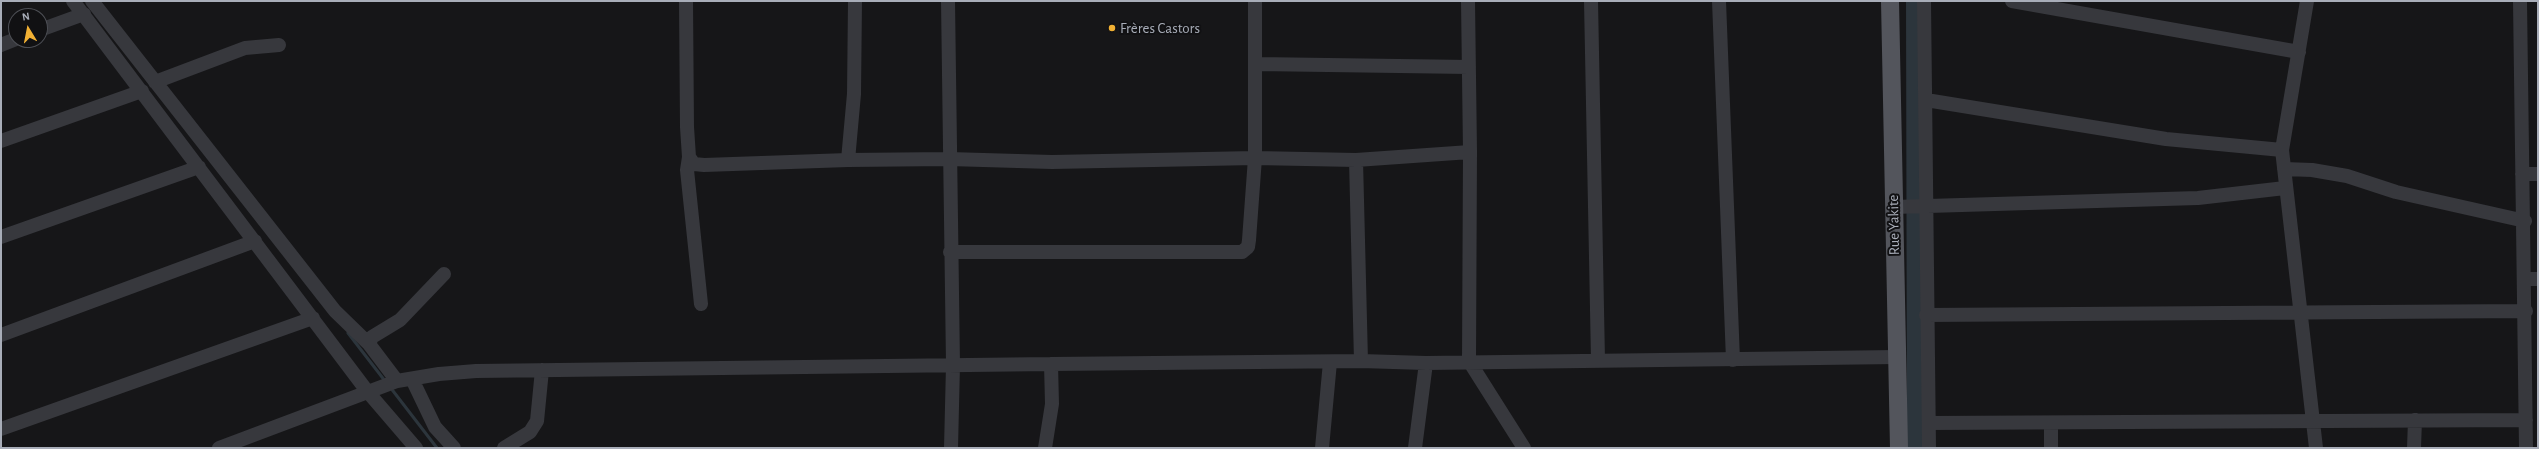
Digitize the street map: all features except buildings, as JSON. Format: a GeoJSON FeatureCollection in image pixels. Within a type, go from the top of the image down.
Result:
{"type":"FeatureCollection","features":[{"type":"Feature","properties":{"kind":"main road","name":"Rue Yakite"},"geometry":{"type":"LineString","coordinates":[[1890,1],[1899,448]]}},
{"type":"Feature","properties":{"kind":"street"},"geometry":{"type":"LineString","coordinates":[[73,1],[313,318],[416,448]]}},
{"type":"Feature","properties":{"kind":"street"},"geometry":{"type":"LineString","coordinates":[[92,1],[335,311],[369,344],[397,381]]}},
{"type":"Feature","properties":{"kind":"street"},"geometry":{"type":"LineString","coordinates":[[686,1],[687,127],[689,157],[687,170],[701,304]]}},
{"type":"Feature","properties":{"kind":"street"},"geometry":{"type":"LineString","coordinates":[[848,160],[854,94],[854,1]]}},
{"type":"Feature","properties":{"kind":"street"},"geometry":{"type":"LineString","coordinates":[[948,1],[950,252],[953,365],[951,448]]}},
{"type":"Feature","properties":{"kind":"street"},"geometry":{"type":"LineString","coordinates":[[950,252],[1242,252],[1248,247],[1249,240],[1255,158],[1255,1]]}},
{"type":"Feature","properties":{"kind":"street"},"geometry":{"type":"LineString","coordinates":[[1468,1],[1470,152],[1469,361],[1524,448]]}},
{"type":"Feature","properties":{"kind":"street"},"geometry":{"type":"LineString","coordinates":[[1591,1],[1598,360]]}},
{"type":"Feature","properties":{"kind":"street"},"geometry":{"type":"LineString","coordinates":[[1719,1],[1733,360]]}},
{"type":"Feature","properties":{"kind":"street"},"geometry":{"type":"LineString","coordinates":[[1924,1],[1926,100],[1926,315],[1930,448]]}},
{"type":"Feature","properties":{"kind":"street"},"geometry":{"type":"LineString","coordinates":[[2012,1],[2299,52]]}},
{"type":"Feature","properties":{"kind":"street"},"geometry":{"type":"LineString","coordinates":[[2307,1],[2282,150],[2285,188],[2301,311],[2316,448]]}},
{"type":"Feature","properties":{"kind":"street"},"geometry":{"type":"LineString","coordinates":[[2520,1],[2522,174],[2531,279],[2526,311],[2526,448]]}},
{"type":"Feature","properties":{"kind":"street"},"geometry":{"type":"LineString","coordinates":[[48,27],[84,14]]}},
{"type":"Feature","properties":{"kind":"street"},"geometry":{"type":"LineString","coordinates":[[155,82],[245,48],[279,45]]}},
{"type":"Feature","properties":{"kind":"street"},"geometry":{"type":"LineString","coordinates":[[1256,64],[1469,67]]}},
{"type":"Feature","properties":{"kind":"street"},"geometry":{"type":"LineString","coordinates":[[1,141],[142,91]]}},
{"type":"Feature","properties":{"kind":"street"},"geometry":{"type":"LineString","coordinates":[[1926,100],[2166,139],[2282,150]]}},
{"type":"Feature","properties":{"kind":"street"},"geometry":{"type":"LineString","coordinates":[[689,157],[694,164],[704,165],[848,160],[949,159],[1052,162],[1255,158],[1356,160],[1470,152]]}},
{"type":"Feature","properties":{"kind":"street"},"geometry":{"type":"LineString","coordinates":[[1356,160],[1360,361]]}},
{"type":"Feature","properties":{"kind":"street"},"geometry":{"type":"LineString","coordinates":[[1,237],[199,167]]}},
{"type":"Feature","properties":{"kind":"street"},"geometry":{"type":"LineString","coordinates":[[2284,170],[2312,170],[2347,176],[2396,192],[2525,221]]}},
{"type":"Feature","properties":{"kind":"street"},"geometry":{"type":"LineString","coordinates":[[2522,174],[2538,174]]}},
{"type":"Feature","properties":{"kind":"street"},"geometry":{"type":"LineString","coordinates":[[1894,207],[2198,198],[2285,188]]}},
{"type":"Feature","properties":{"kind":"street"},"geometry":{"type":"LineString","coordinates":[[1,335],[255,241]]}},
{"type":"Feature","properties":{"kind":"street"},"geometry":{"type":"LineString","coordinates":[[369,344],[372,337],[400,320],[444,274]]}},
{"type":"Feature","properties":{"kind":"street"},"geometry":{"type":"LineString","coordinates":[[1926,315],[2301,311],[2526,311]]}},
{"type":"Feature","properties":{"kind":"street"},"geometry":{"type":"LineString","coordinates":[[1,429],[313,318]]}},
{"type":"Feature","properties":{"kind":"street"},"geometry":{"type":"LineString","coordinates":[[219,448],[397,381],[439,374],[476,371],[1360,361],[1426,363],[1469,361],[1733,360],[1897,357]]}},
{"type":"Feature","properties":{"kind":"street"},"geometry":{"type":"LineString","coordinates":[[1322,448],[1330,362]]}},
{"type":"Feature","properties":{"kind":"street"},"geometry":{"type":"LineString","coordinates":[[1415,448],[1426,363]]}},
{"type":"Feature","properties":{"kind":"street"},"geometry":{"type":"LineString","coordinates":[[1045,448],[1052,404],[1051,364]]}},
{"type":"Feature","properties":{"kind":"street"},"geometry":{"type":"LineString","coordinates":[[504,448],[530,432],[537,421],[542,370]]}},
{"type":"Feature","properties":{"kind":"street"},"geometry":{"type":"LineString","coordinates":[[412,379],[435,427],[454,448]]}},
{"type":"Feature","properties":{"kind":"street"},"geometry":{"type":"LineString","coordinates":[[2414,420],[2414,448]]}},
{"type":"Feature","properties":{"kind":"street"},"geometry":{"type":"LineString","coordinates":[[1929,423],[2050,424],[2526,420]]}},
{"type":"Feature","properties":{"kind":"street"},"geometry":{"type":"LineString","coordinates":[[2050,424],[2051,448]]}},
{"type":"Feature","properties":{"kind":"waterway"},"geometry":{"type":"LineString","coordinates":[[1915,1],[1916,448]]}},
{"type":"Feature","properties":{"kind":"waterway"},"geometry":{"type":"LineString","coordinates":[[348,333],[385,381]]}},
{"type":"Feature","properties":{"kind":"waterway"},"geometry":{"type":"LineString","coordinates":[[390,387],[437,448]]}},
{"type":"Feature","properties":{"kind":"place","name":"Frères Castors"},"geometry":{"type":"Point","coordinates":[1112,28]}}]}
